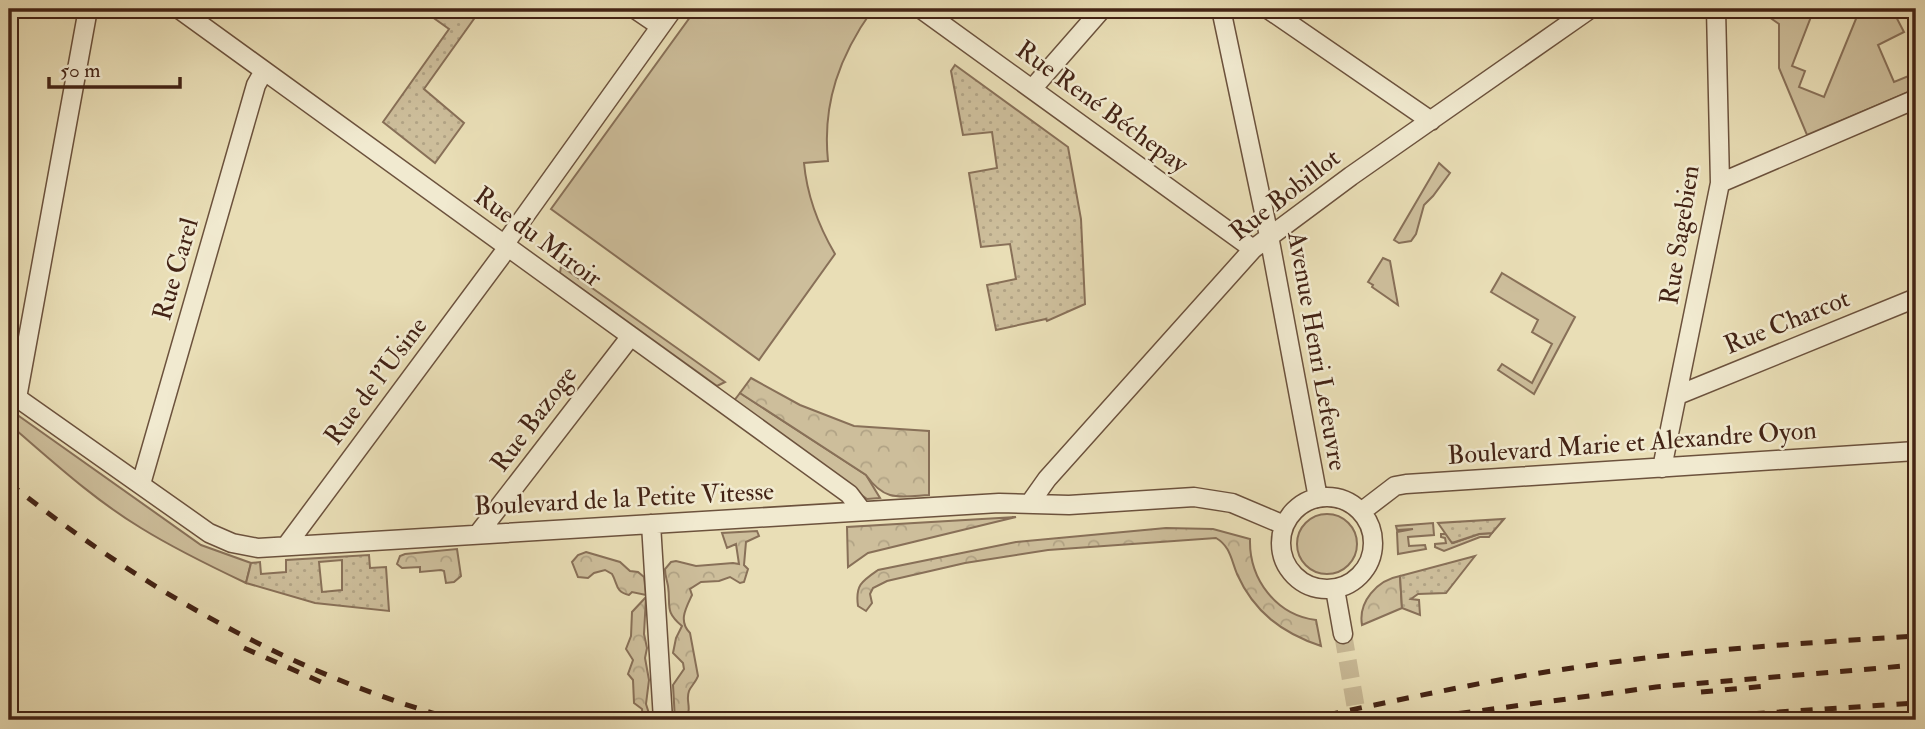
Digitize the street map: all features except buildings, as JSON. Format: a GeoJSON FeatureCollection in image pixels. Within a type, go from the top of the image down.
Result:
{"type":"FeatureCollection","features":[{"type":"Feature","properties":{"kind":"street"},"geometry":{"type":"LineString","coordinates":[[13,395],[88,9]]}},
{"type":"Feature","properties":{"kind":"street","name":"Rue du Miroir"},"geometry":{"type":"LineString","coordinates":[[179,9],[849,494],[862,512]]}},
{"type":"Feature","properties":{"kind":"street"},"geometry":{"type":"LineString","coordinates":[[635,9],[660,26]]}},
{"type":"Feature","properties":{"kind":"street","name":"Rue de l'Usine"},"geometry":{"type":"LineString","coordinates":[[286,546],[506,246],[673,9]]}},
{"type":"Feature","properties":{"kind":"street","name":"Rue René Béchepay"},"geometry":{"type":"LineString","coordinates":[[921,9],[1253,248]]}},
{"type":"Feature","properties":{"kind":"street"},"geometry":{"type":"LineString","coordinates":[[1032,89],[1102,9]]}},
{"type":"Feature","properties":{"kind":"street","name":"Avenue Henri Lefeuvre"},"geometry":{"type":"LineString","coordinates":[[1221,9],[1269,236],[1318,498]]}},
{"type":"Feature","properties":{"kind":"street"},"geometry":{"type":"LineString","coordinates":[[1270,9],[1431,121]]}},
{"type":"Feature","properties":{"kind":"street","name":"Rue Bobillot"},"geometry":{"type":"LineString","coordinates":[[1030,503],[1047,479],[1253,248],[1590,9]]}},
{"type":"Feature","properties":{"kind":"street","name":"Rue Sagebien"},"geometry":{"type":"LineString","coordinates":[[1662,467],[1720,183],[1716,9]]}},
{"type":"Feature","properties":{"kind":"street","name":"Rue Carel"},"geometry":{"type":"LineString","coordinates":[[141,484],[256,85],[264,71]]}},
{"type":"Feature","properties":{"kind":"street"},"geometry":{"type":"LineString","coordinates":[[1720,183],[1916,99]]}},
{"type":"Feature","properties":{"kind":"street","name":"Rue Charcot"},"geometry":{"type":"LineString","coordinates":[[1678,395],[1916,298]]}},
{"type":"Feature","properties":{"kind":"street","name":"Rue Bazoge"},"geometry":{"type":"LineString","coordinates":[[478,534],[631,336]]}},
{"type":"Feature","properties":{"kind":"street","name":"Boulevard de la Petite Vitesse"},"geometry":{"type":"LineString","coordinates":[[13,395],[209,533],[232,543],[258,548],[862,512],[1030,503],[1069,505],[1194,497],[1232,503],[1284,525]]}},
{"type":"Feature","properties":{"kind":"street","name":"Boulevard Marie et Alexandre Oyon"},"geometry":{"type":"LineString","coordinates":[[1360,512],[1395,486],[1406,484],[1916,451]]}},
{"type":"Feature","properties":{"kind":"street"},"geometry":{"type":"LineString","coordinates":[[1318,498],[1331,498],[1342,500],[1360,512],[1372,534],[1373,544],[1370,560],[1356,578],[1335,589],[1312,587],[1291,573],[1281,551],[1280,539],[1284,525],[1297,508],[1318,498]]}},
{"type":"Feature","properties":{"kind":"street"},"geometry":{"type":"LineString","coordinates":[[651,524],[663,720]]}},
{"type":"Feature","properties":{"kind":"street"},"geometry":{"type":"LineString","coordinates":[[1335,589],[1343,635]]}},
{"type":"Feature","properties":{"kind":"green space"},"geometry":{"type":"Polygon","coordinates":[[[421,9],[481,9],[424,89],[464,123],[435,163],[383,122],[449,29],[421,9]]]}},
{"type":"Feature","properties":{"kind":"green space"},"geometry":{"type":"Polygon","coordinates":[[[696,9],[873,9],[851,44],[836,80],[828,119],[828,161],[804,163],[814,210],[835,254],[759,360],[551,209],[696,9]]]}},
{"type":"Feature","properties":{"kind":"green space"},"geometry":{"type":"Polygon","coordinates":[[[1788,9],[1814,9],[1792,66],[1805,71],[1799,87],[1824,97],[1860,9],[1892,9],[1904,32],[1878,45],[1894,82],[1916,73],[1916,89],[1807,135],[1779,68],[1779,24],[1769,17],[1788,9]]]}},
{"type":"Feature","properties":{"kind":"green space"},"geometry":{"type":"Polygon","coordinates":[[[955,65],[1068,147],[1081,219],[1085,304],[1047,321],[1046,319],[996,330],[987,285],[1016,279],[1010,244],[981,247],[969,173],[997,168],[992,132],[963,135],[951,71],[955,65]]]}},
{"type":"Feature","properties":{"kind":"green space"},"geometry":{"type":"Polygon","coordinates":[[[1439,163],[1450,173],[1424,205],[1416,234],[1411,241],[1399,243],[1394,240],[1439,163]]]}},
{"type":"Feature","properties":{"kind":"green space"},"geometry":{"type":"Polygon","coordinates":[[[1383,258],[1390,261],[1398,305],[1368,282],[1383,258]]]}},
{"type":"Feature","properties":{"kind":"green space"},"geometry":{"type":"Polygon","coordinates":[[[561,266],[725,382],[717,386],[560,273],[561,266]]]}},
{"type":"Feature","properties":{"kind":"green space"},"geometry":{"type":"Polygon","coordinates":[[[1502,273],[1575,317],[1534,394],[1498,370],[1502,364],[1532,383],[1552,344],[1532,332],[1538,320],[1491,292],[1502,273]]]}},
{"type":"Feature","properties":{"kind":"green space"},"geometry":{"type":"Polygon","coordinates":[[[751,378],[800,405],[854,426],[929,431],[929,495],[901,497],[886,494],[866,475],[740,393],[751,378]]]}},
{"type":"Feature","properties":{"kind":"green space"},"geometry":{"type":"Polygon","coordinates":[[[740,393],[866,475],[880,498],[867,499],[733,402],[740,393]]]}},
{"type":"Feature","properties":{"kind":"green space"},"geometry":{"type":"Polygon","coordinates":[[[9,409],[201,545],[251,563],[246,583],[167,543],[106,505],[9,424],[9,409]]]}},
{"type":"Feature","properties":{"kind":"green space"},"geometry":{"type":"Polygon","coordinates":[[[1327,514],[1344,519],[1352,527],[1357,544],[1352,561],[1344,569],[1327,574],[1310,569],[1302,561],[1297,544],[1302,527],[1310,519],[1327,514]]]}},
{"type":"Feature","properties":{"kind":"green space"},"geometry":{"type":"Polygon","coordinates":[[[1016,517],[868,553],[848,567],[847,527],[1016,517]]]}},
{"type":"Feature","properties":{"kind":"green space"},"geometry":{"type":"Polygon","coordinates":[[[1504,519],[1492,533],[1479,534],[1452,543],[1438,523],[1504,519]]]}},
{"type":"Feature","properties":{"kind":"green space"},"geometry":{"type":"Polygon","coordinates":[[[1433,523],[1434,535],[1408,537],[1409,546],[1425,545],[1426,549],[1398,554],[1397,532],[1413,529],[1397,530],[1396,526],[1433,523]]]}},
{"type":"Feature","properties":{"kind":"green space"},"geometry":{"type":"Polygon","coordinates":[[[1166,528],[1213,529],[1250,539],[1254,568],[1260,581],[1277,603],[1302,617],[1316,620],[1321,646],[1282,628],[1261,610],[1244,587],[1227,549],[1216,538],[1048,550],[965,563],[887,581],[873,588],[870,594],[872,603],[866,611],[858,606],[861,584],[878,570],[1016,542],[1166,528]]]}},
{"type":"Feature","properties":{"kind":"green space"},"geometry":{"type":"Polygon","coordinates":[[[757,531],[759,536],[746,542],[744,565],[748,569],[744,582],[740,583],[730,577],[701,582],[690,589],[692,595],[684,624],[690,633],[698,676],[689,691],[685,720],[675,720],[673,685],[684,669],[683,663],[673,653],[682,626],[670,612],[665,569],[671,562],[676,561],[696,566],[739,564],[736,544],[727,548],[722,533],[757,531]]]}},
{"type":"Feature","properties":{"kind":"green space"},"geometry":{"type":"Polygon","coordinates":[[[1492,533],[1489,537],[1480,537],[1444,551],[1435,547],[1435,544],[1446,543],[1441,534],[1446,534],[1453,543],[1479,534],[1492,533]]]}},
{"type":"Feature","properties":{"kind":"green space"},"geometry":{"type":"Polygon","coordinates":[[[457,549],[461,576],[454,582],[446,583],[444,571],[441,570],[420,572],[420,567],[402,568],[397,564],[400,556],[405,554],[457,549]]]}},
{"type":"Feature","properties":{"kind":"green space"},"geometry":{"type":"Polygon","coordinates":[[[586,552],[620,562],[630,571],[638,572],[644,577],[646,595],[621,592],[612,574],[605,570],[588,578],[578,577],[572,562],[578,555],[586,552]]]}},
{"type":"Feature","properties":{"kind":"green space"},"geometry":{"type":"Polygon","coordinates":[[[369,555],[370,568],[386,567],[389,611],[315,603],[246,583],[251,563],[260,562],[261,574],[286,572],[286,560],[369,555]],[[342,560],[319,562],[322,592],[342,590],[342,560]]]}},
{"type":"Feature","properties":{"kind":"green space"},"geometry":{"type":"Polygon","coordinates":[[[1475,556],[1446,593],[1418,594],[1411,599],[1419,600],[1420,615],[1402,608],[1400,576],[1475,556]]]}},
{"type":"Feature","properties":{"kind":"green space"},"geometry":{"type":"Polygon","coordinates":[[[1400,576],[1402,608],[1362,625],[1363,608],[1371,593],[1384,582],[1400,576]]]}},
{"type":"Feature","properties":{"kind":"green space"},"geometry":{"type":"Polygon","coordinates":[[[646,597],[644,634],[649,680],[646,704],[651,720],[643,720],[642,709],[634,703],[633,680],[628,674],[633,660],[626,649],[631,636],[632,612],[646,597]]]}},
{"type":"Feature","properties":{"kind":"tunnel"},"geometry":{"type":"LineString","coordinates":[[1343,634],[1358,720]]}},
{"type":"Feature","properties":{"kind":"railway"},"geometry":{"type":"LineString","coordinates":[[9,483],[112,558],[221,624],[336,679],[457,720]]}},
{"type":"Feature","properties":{"kind":"railway"},"geometry":{"type":"LineString","coordinates":[[1303,720],[1475,684],[1621,661],[1747,648],[1916,636]]}},
{"type":"Feature","properties":{"kind":"railway"},"geometry":{"type":"LineString","coordinates":[[244,648],[321,682]]}},
{"type":"Feature","properties":{"kind":"railway"},"geometry":{"type":"LineString","coordinates":[[1411,720],[1656,687],[1916,665]]}},
{"type":"Feature","properties":{"kind":"railway"},"geometry":{"type":"LineString","coordinates":[[1701,692],[1767,686]]}},
{"type":"Feature","properties":{"kind":"railway"},"geometry":{"type":"LineString","coordinates":[[1657,720],[1916,703]]}}]}
